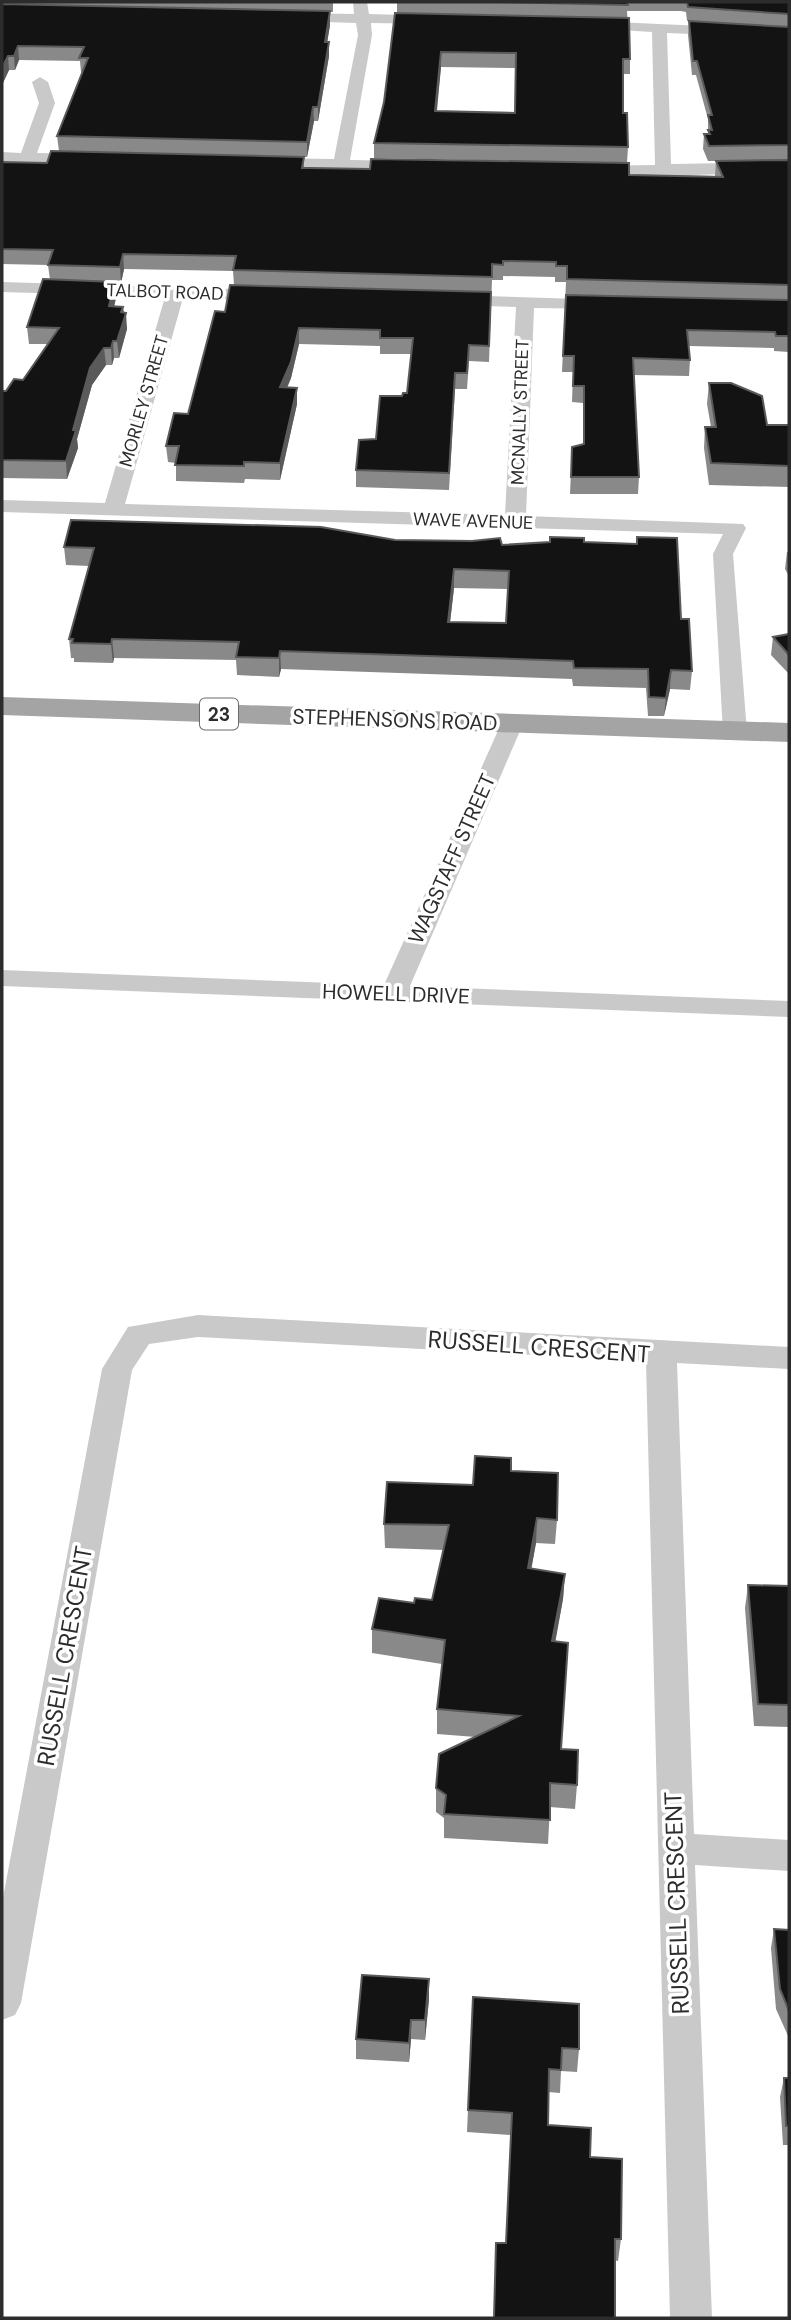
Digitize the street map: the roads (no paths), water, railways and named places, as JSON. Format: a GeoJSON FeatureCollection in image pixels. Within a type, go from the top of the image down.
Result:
{"type":"FeatureCollection","features":[{"type":"Feature","properties":{"kind":"main road","name":"STEPHENSONS ROAD"},"geometry":{"type":"LineString","coordinates":[[2,706],[789,733]]}},
{"type":"Feature","properties":{"kind":"street"},"geometry":{"type":"LineString","coordinates":[[341,164],[365,34],[360,2]]}},
{"type":"Feature","properties":{"kind":"street"},"geometry":{"type":"LineString","coordinates":[[280,17],[449,21]]}},
{"type":"Feature","properties":{"kind":"street"},"geometry":{"type":"LineString","coordinates":[[572,24],[789,34]]}},
{"type":"Feature","properties":{"kind":"street"},"geometry":{"type":"LineString","coordinates":[[659,26],[663,171]]}},
{"type":"Feature","properties":{"kind":"street"},"geometry":{"type":"LineString","coordinates":[[27,157],[47,103],[40,82]]}},
{"type":"Feature","properties":{"kind":"street"},"geometry":{"type":"LineString","coordinates":[[2,157],[108,159]]}},
{"type":"Feature","properties":{"kind":"street"},"geometry":{"type":"LineString","coordinates":[[245,162],[424,167]]}},
{"type":"Feature","properties":{"kind":"street"},"geometry":{"type":"LineString","coordinates":[[579,171],[789,167]]}},
{"type":"Feature","properties":{"kind":"street","name":"TALBOT ROAD"},"geometry":{"type":"LineString","coordinates":[[2,287],[283,295]]}},
{"type":"Feature","properties":{"kind":"street","name":"MORLEY STREET"},"geometry":{"type":"LineString","coordinates":[[113,509],[175,293]]}},
{"type":"Feature","properties":{"kind":"street"},"geometry":{"type":"LineString","coordinates":[[431,299],[625,304]]}},
{"type":"Feature","properties":{"kind":"street","name":"MCNALLY STREET"},"geometry":{"type":"LineString","coordinates":[[515,522],[525,302]]}},
{"type":"Feature","properties":{"kind":"street","name":"WAVE AVENUE"},"geometry":{"type":"LineString","coordinates":[[2,506],[736,528],[723,554],[735,732]]}},
{"type":"Feature","properties":{"kind":"street","name":"WAGSTAFF STREET"},"geometry":{"type":"LineString","coordinates":[[393,994],[512,724]]}},
{"type":"Feature","properties":{"kind":"street","name":"HOWELL DRIVE"},"geometry":{"type":"LineString","coordinates":[[2,978],[789,1009]]}},
{"type":"Feature","properties":{"kind":"street","name":"RUSSELL CRESCENT"},"geometry":{"type":"LineString","coordinates":[[2,2003],[117,1369],[139,1335],[198,1326],[660,1352],[691,2318]]}},
{"type":"Feature","properties":{"kind":"street"},"geometry":{"type":"LineString","coordinates":[[660,1352],[789,1359]]}},
{"type":"Feature","properties":{"kind":"street"},"geometry":{"type":"LineString","coordinates":[[675,1848],[789,1855]]}}]}
